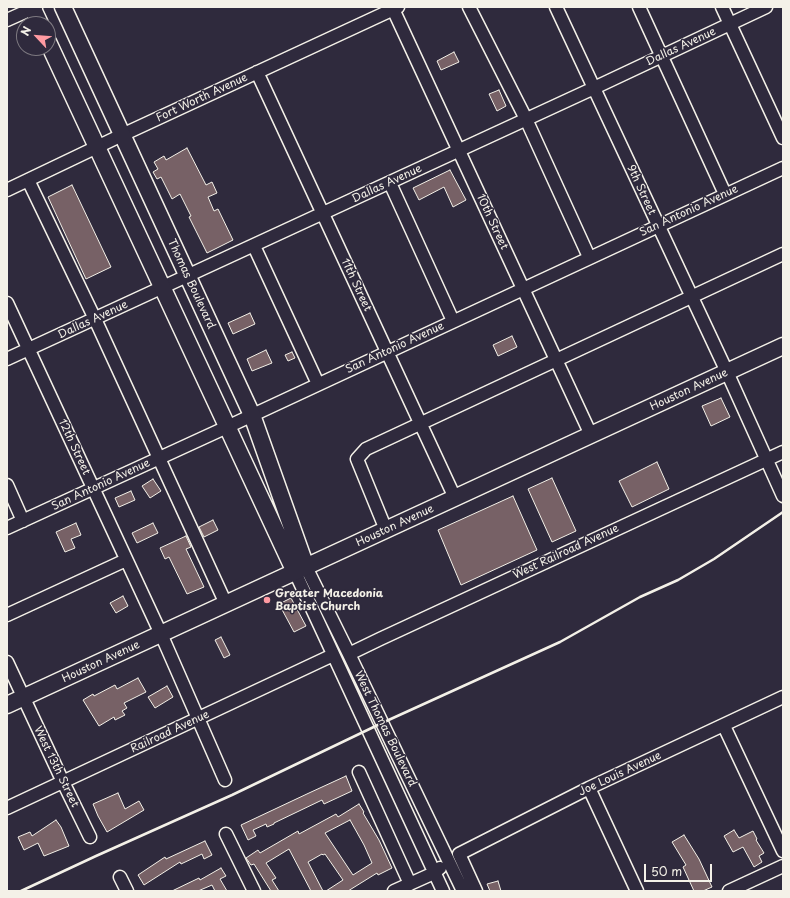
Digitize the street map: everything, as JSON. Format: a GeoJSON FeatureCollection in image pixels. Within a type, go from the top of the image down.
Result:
{"type":"FeatureCollection","features":[{"type":"Feature","properties":{"kind":"main road","name":"Thomas Boulevard"},"geometry":{"type":"LineString","coordinates":[[63,7],[252,415],[300,570]]}},
{"type":"Feature","properties":{"kind":"main road"},"geometry":{"type":"LineString","coordinates":[[54,56],[227,427],[300,570]]}},
{"type":"Feature","properties":{"kind":"main road","name":"Houston Avenue"},"geometry":{"type":"LineString","coordinates":[[7,705],[783,346]]}},
{"type":"Feature","properties":{"kind":"street"},"geometry":{"type":"LineString","coordinates":[[469,7],[526,119],[589,257]]}},
{"type":"Feature","properties":{"kind":"street","name":"9th Street"},"geometry":{"type":"LineString","coordinates":[[556,7],[727,372],[783,496]]}},
{"type":"Feature","properties":{"kind":"street"},"geometry":{"type":"LineString","coordinates":[[639,7],[663,56],[725,194]]}},
{"type":"Feature","properties":{"kind":"street"},"geometry":{"type":"LineString","coordinates":[[722,7],[783,138]]}},
{"type":"Feature","properties":{"kind":"street","name":"Dallas Avenue"},"geometry":{"type":"LineString","coordinates":[[7,359],[323,214],[766,7]]}},
{"type":"Feature","properties":{"kind":"street"},"geometry":{"type":"LineString","coordinates":[[7,20],[33,8]]}},
{"type":"Feature","properties":{"kind":"street","name":"Fort Worth Avenue"},"geometry":{"type":"LineString","coordinates":[[7,190],[395,8]]}},
{"type":"Feature","properties":{"kind":"street","name":"10th Street"},"geometry":{"type":"LineString","coordinates":[[395,8],[458,150],[591,435]]}},
{"type":"Feature","properties":{"kind":"street","name":"11th Street"},"geometry":{"type":"LineString","coordinates":[[257,72],[454,498]]}},
{"type":"Feature","properties":{"kind":"street","name":"San Antonio Avenue"},"geometry":{"type":"LineString","coordinates":[[7,528],[783,168]]}},
{"type":"Feature","properties":{"kind":"street"},"geometry":{"type":"LineString","coordinates":[[28,180],[95,319],[226,604]]}},
{"type":"Feature","properties":{"kind":"street"},"geometry":{"type":"LineString","coordinates":[[390,182],[453,321]]}},
{"type":"Feature","properties":{"kind":"street"},"geometry":{"type":"LineString","coordinates":[[254,246],[318,384]]}},
{"type":"Feature","properties":{"kind":"street"},"geometry":{"type":"LineString","coordinates":[[386,530],[357,460],[366,449],[783,254]]}},
{"type":"Feature","properties":{"kind":"street","name":"12th Street"},"geometry":{"type":"LineString","coordinates":[[7,303],[161,634],[225,780]]}},
{"type":"Feature","properties":{"kind":"street","name":"West Railroad Avenue"},"geometry":{"type":"LineString","coordinates":[[350,654],[783,452]]}},
{"type":"Feature","properties":{"kind":"street"},"geometry":{"type":"LineString","coordinates":[[7,485],[23,521]]}},
{"type":"Feature","properties":{"kind":"street"},"geometry":{"type":"LineString","coordinates":[[7,615],[126,560]]}},
{"type":"Feature","properties":{"kind":"street","name":"West Thomas Boulevard"},"geometry":{"type":"LineString","coordinates":[[300,570],[350,654],[463,891]]}},
{"type":"Feature","properties":{"kind":"street","name":"West Thomas Boulevard"},"geometry":{"type":"LineString","coordinates":[[300,570],[333,655],[443,891]]}},
{"type":"Feature","properties":{"kind":"street","name":"Railroad Avenue"},"geometry":{"type":"LineString","coordinates":[[7,808],[333,655]]}},
{"type":"Feature","properties":{"kind":"street","name":"West 13th Street"},"geometry":{"type":"LineString","coordinates":[[7,662],[90,836]]}},
{"type":"Feature","properties":{"kind":"street","name":"Joe Louis Avenue"},"geometry":{"type":"LineString","coordinates":[[476,891],[459,854],[589,788],[783,697]]}},
{"type":"Feature","properties":{"kind":"street"},"geometry":{"type":"LineString","coordinates":[[724,726],[783,851]]}},
{"type":"Feature","properties":{"kind":"street"},"geometry":{"type":"LineString","coordinates":[[359,772],[410,884]]}},
{"type":"Feature","properties":{"kind":"street"},"geometry":{"type":"LineString","coordinates":[[589,788],[637,891]]}},
{"type":"Feature","properties":{"kind":"street"},"geometry":{"type":"LineString","coordinates":[[226,834],[254,891]]}},
{"type":"Feature","properties":{"kind":"street"},"geometry":{"type":"LineString","coordinates":[[394,891],[434,873],[449,862]]}},
{"type":"Feature","properties":{"kind":"street"},"geometry":{"type":"LineString","coordinates":[[729,891],[783,866]]}},
{"type":"Feature","properties":{"kind":"street"},"geometry":{"type":"LineString","coordinates":[[120,877],[127,891]]}},
{"type":"Feature","properties":{"kind":"building"},"geometry":{"type":"Polygon","coordinates":[[[454,52],[459,62],[441,70],[437,61],[454,52]]]}},
{"type":"Feature","properties":{"kind":"building"},"geometry":{"type":"Polygon","coordinates":[[[499,90],[506,106],[497,111],[489,94],[499,90]]]}},
{"type":"Feature","properties":{"kind":"building"},"geometry":{"type":"Polygon","coordinates":[[[187,148],[206,185],[212,182],[217,193],[208,197],[214,211],[218,209],[233,240],[207,253],[189,217],[191,216],[180,194],[172,199],[161,177],[157,179],[153,172],[158,169],[154,162],[164,156],[166,160],[187,148]]]}},
{"type":"Feature","properties":{"kind":"building"},"geometry":{"type":"Polygon","coordinates":[[[450,170],[466,200],[453,207],[444,187],[419,200],[413,188],[450,170]]]}},
{"type":"Feature","properties":{"kind":"building"},"geometry":{"type":"Polygon","coordinates":[[[72,185],[111,267],[86,279],[48,197],[72,185]]]}},
{"type":"Feature","properties":{"kind":"building"},"geometry":{"type":"Polygon","coordinates":[[[250,313],[255,324],[233,334],[228,323],[250,313]]]}},
{"type":"Feature","properties":{"kind":"building"},"geometry":{"type":"Polygon","coordinates":[[[512,336],[517,347],[498,356],[493,345],[512,336]]]}},
{"type":"Feature","properties":{"kind":"building"},"geometry":{"type":"Polygon","coordinates":[[[266,350],[272,363],[252,371],[247,359],[266,350]]]}},
{"type":"Feature","properties":{"kind":"building"},"geometry":{"type":"Polygon","coordinates":[[[292,352],[295,358],[288,361],[285,355],[292,352]]]}},
{"type":"Feature","properties":{"kind":"building"},"geometry":{"type":"Polygon","coordinates":[[[721,398],[730,417],[711,426],[702,406],[721,398]]]}},
{"type":"Feature","properties":{"kind":"building"},"geometry":{"type":"Polygon","coordinates":[[[657,462],[669,489],[632,507],[619,481],[657,462]]]}},
{"type":"Feature","properties":{"kind":"building"},"geometry":{"type":"Polygon","coordinates":[[[552,478],[576,531],[552,542],[528,489],[552,478]]]}},
{"type":"Feature","properties":{"kind":"building"},"geometry":{"type":"Polygon","coordinates":[[[153,479],[161,491],[150,498],[142,486],[153,479]]]}},
{"type":"Feature","properties":{"kind":"building"},"geometry":{"type":"Polygon","coordinates":[[[131,491],[135,500],[119,507],[115,498],[131,491]]]}},
{"type":"Feature","properties":{"kind":"building"},"geometry":{"type":"Polygon","coordinates":[[[513,496],[537,550],[461,585],[438,530],[513,496]]]}},
{"type":"Feature","properties":{"kind":"building"},"geometry":{"type":"Polygon","coordinates":[[[213,520],[218,530],[204,537],[199,527],[213,520]]]}},
{"type":"Feature","properties":{"kind":"building"},"geometry":{"type":"Polygon","coordinates":[[[76,523],[81,535],[71,539],[75,548],[65,552],[56,532],[76,523]]]}},
{"type":"Feature","properties":{"kind":"building"},"geometry":{"type":"Polygon","coordinates":[[[153,523],[158,533],[137,543],[132,533],[153,523]]]}},
{"type":"Feature","properties":{"kind":"building"},"geometry":{"type":"Polygon","coordinates":[[[186,536],[191,547],[186,549],[204,587],[187,594],[169,557],[165,559],[160,548],[186,536]]]}},
{"type":"Feature","properties":{"kind":"building"},"geometry":{"type":"Polygon","coordinates":[[[123,596],[128,606],[116,613],[110,603],[123,596]]]}},
{"type":"Feature","properties":{"kind":"building"},"geometry":{"type":"Polygon","coordinates":[[[291,598],[306,626],[294,632],[279,604],[291,598]]]}},
{"type":"Feature","properties":{"kind":"building"},"geometry":{"type":"Polygon","coordinates":[[[221,637],[230,655],[224,658],[215,640],[221,637]]]}},
{"type":"Feature","properties":{"kind":"building"},"geometry":{"type":"Polygon","coordinates":[[[138,678],[146,692],[124,703],[127,708],[122,711],[125,715],[115,720],[114,717],[99,726],[83,700],[115,685],[117,689],[138,678]]]}},
{"type":"Feature","properties":{"kind":"building"},"geometry":{"type":"Polygon","coordinates":[[[167,686],[173,697],[155,708],[148,697],[167,686]]]}},
{"type":"Feature","properties":{"kind":"building"},"geometry":{"type":"Polygon","coordinates":[[[346,776],[352,791],[324,804],[322,800],[274,824],[267,827],[266,824],[253,830],[256,836],[248,840],[241,825],[346,776]]]}},
{"type":"Feature","properties":{"kind":"building"},"geometry":{"type":"Polygon","coordinates":[[[118,793],[125,809],[139,801],[144,810],[107,832],[93,804],[118,793]]]}},
{"type":"Feature","properties":{"kind":"building"},"geometry":{"type":"Polygon","coordinates":[[[359,804],[379,840],[392,868],[378,875],[377,873],[348,891],[326,891],[343,880],[325,854],[322,854],[308,862],[323,891],[311,891],[289,849],[266,863],[276,878],[272,880],[279,891],[271,891],[254,864],[251,865],[246,858],[258,850],[260,853],[298,831],[299,834],[336,814],[338,817],[359,804]],[[350,820],[325,833],[353,875],[372,863],[350,820]]]}},
{"type":"Feature","properties":{"kind":"building"},"geometry":{"type":"Polygon","coordinates":[[[56,820],[61,827],[69,846],[44,856],[38,843],[24,850],[18,837],[30,832],[32,836],[56,820]]]}},
{"type":"Feature","properties":{"kind":"building"},"geometry":{"type":"Polygon","coordinates":[[[734,830],[739,838],[753,831],[757,839],[756,840],[764,853],[759,856],[762,862],[754,867],[743,847],[733,852],[724,836],[734,830]]]}},
{"type":"Feature","properties":{"kind":"building"},"geometry":{"type":"Polygon","coordinates":[[[684,835],[699,859],[712,887],[703,891],[694,891],[683,867],[686,865],[672,842],[684,835]]]}},
{"type":"Feature","properties":{"kind":"building"},"geometry":{"type":"Polygon","coordinates":[[[205,841],[212,855],[204,859],[202,854],[181,864],[180,862],[144,885],[138,875],[165,857],[166,859],[205,841]]]}},
{"type":"Feature","properties":{"kind":"building"},"geometry":{"type":"Polygon","coordinates":[[[221,868],[226,876],[220,879],[227,891],[215,891],[212,885],[198,891],[172,891],[199,878],[200,880],[221,868]]]}},
{"type":"Feature","properties":{"kind":"building"},"geometry":{"type":"Polygon","coordinates":[[[498,881],[501,891],[490,891],[487,884],[498,881]]]}},
{"type":"Feature","properties":{"kind":"railway"},"geometry":{"type":"LineString","coordinates":[[21,891],[232,795],[382,723],[560,642],[640,597],[678,580],[714,559],[783,512]]}},
{"type":"Feature","properties":{"kind":"place","name":"Greater Macedonia Baptist Church"},"geometry":{"type":"Point","coordinates":[267,600]}}]}
